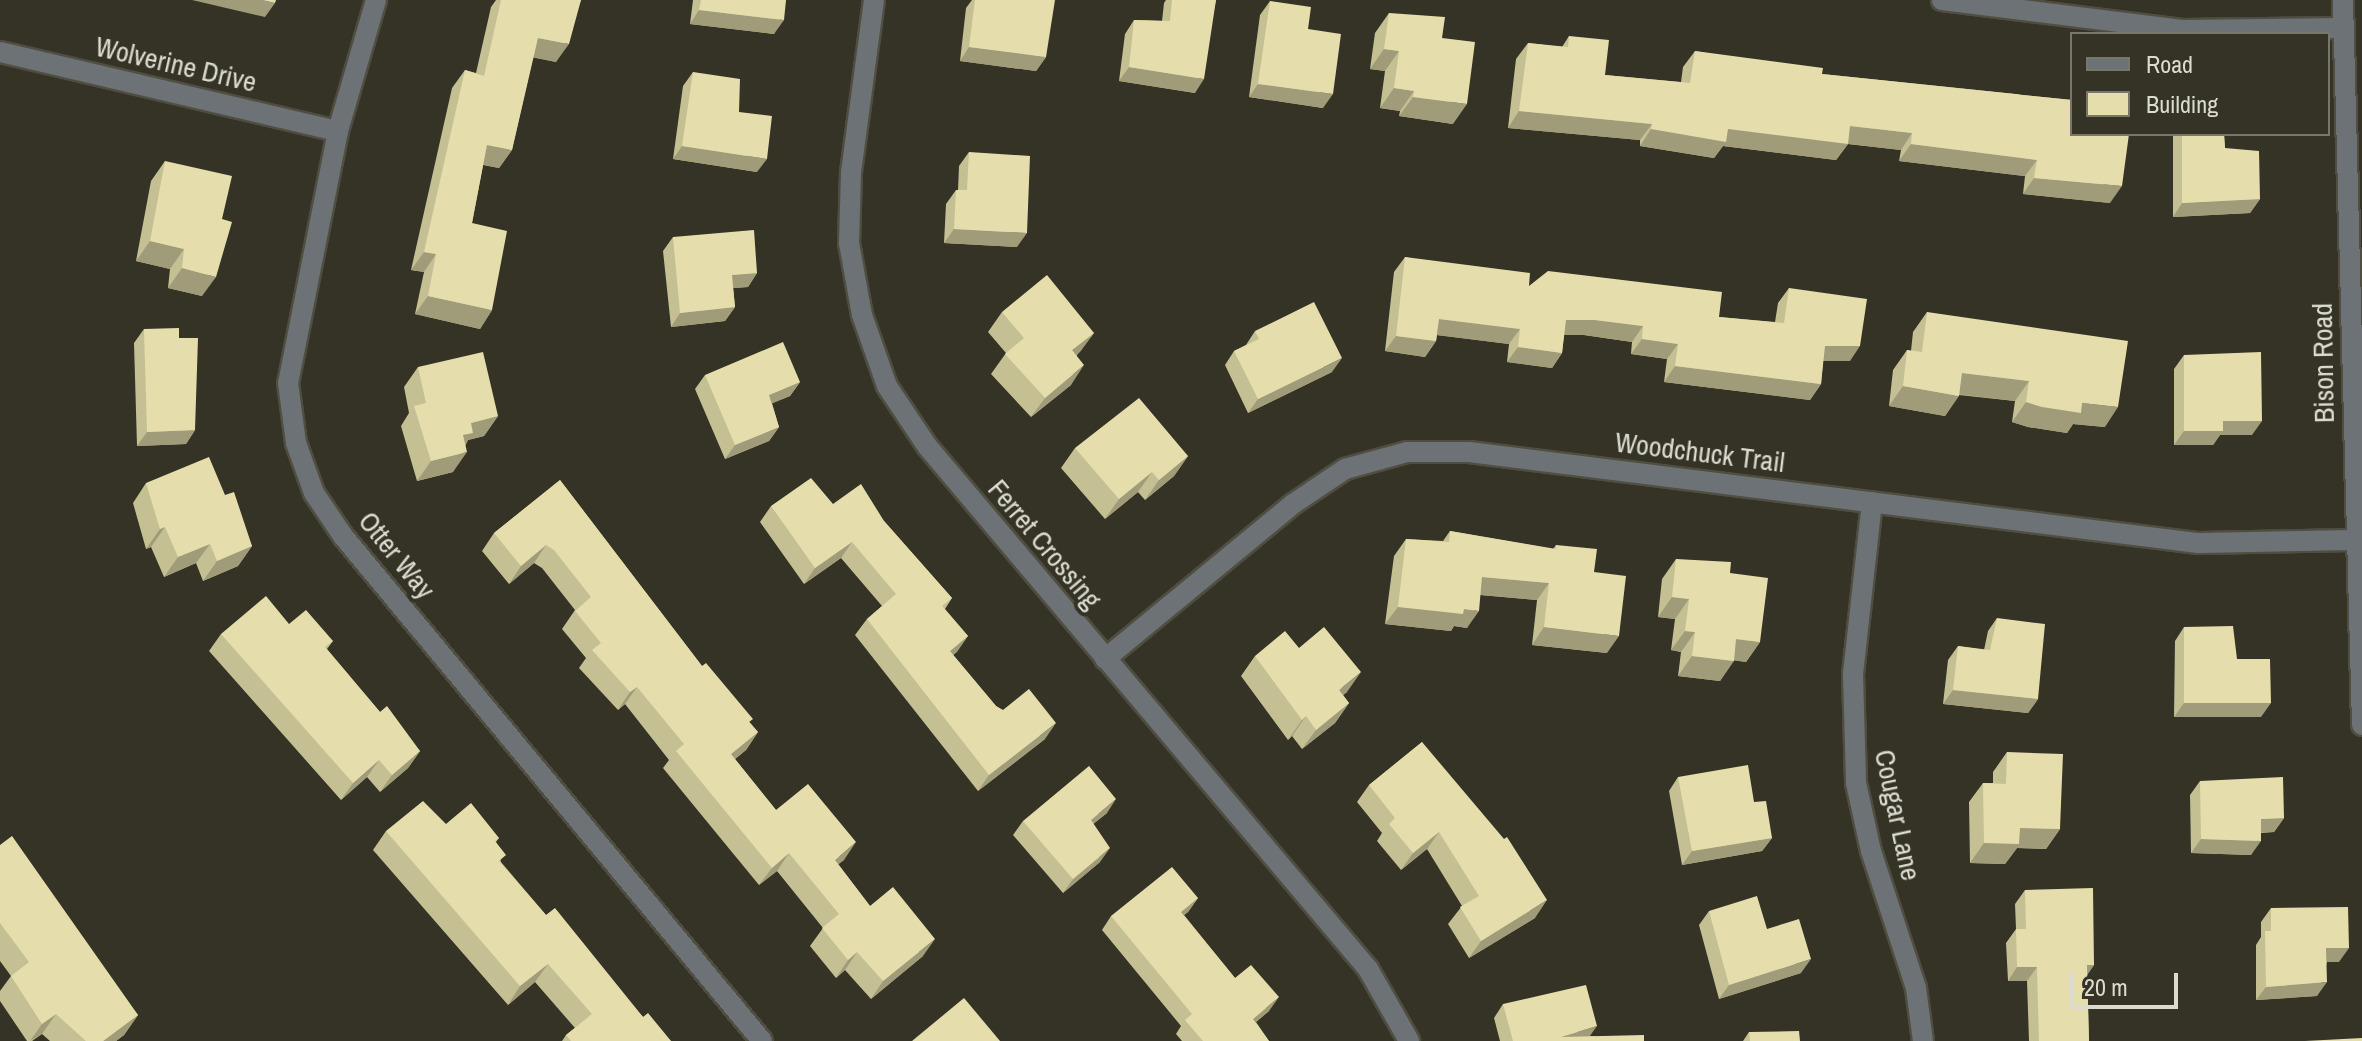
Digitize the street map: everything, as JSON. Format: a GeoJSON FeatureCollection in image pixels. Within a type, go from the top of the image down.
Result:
{"type":"FeatureCollection","features":[{"type":"Feature","properties":{"kind":"street","name":"Otter Way"},"geometry":{"type":"LineString","coordinates":[[376,0],[338,131],[288,383],[296,443],[314,493],[343,536],[762,1041]]}},
{"type":"Feature","properties":{"kind":"street","name":"Ferret Crossing"},"geometry":{"type":"LineString","coordinates":[[874,0],[851,172],[849,243],[862,315],[887,386],[927,446],[1368,969],[1409,1041]]}},
{"type":"Feature","properties":{"kind":"street"},"geometry":{"type":"LineString","coordinates":[[1942,0],[2184,30],[2343,28]]}},
{"type":"Feature","properties":{"kind":"street","name":"Bison Road"},"geometry":{"type":"LineString","coordinates":[[2343,0],[2354,540],[2362,725]]}},
{"type":"Feature","properties":{"kind":"street","name":"Wolverine Drive"},"geometry":{"type":"LineString","coordinates":[[0,52],[338,131]]}},
{"type":"Feature","properties":{"kind":"street","name":"Woodchuck Trail"},"geometry":{"type":"LineString","coordinates":[[1105,659],[1293,504],[1345,469],[1407,452],[1469,452],[2198,543],[2354,540]]}},
{"type":"Feature","properties":{"kind":"street","name":"Cougar Lane"},"geometry":{"type":"LineString","coordinates":[[1872,502],[1853,674],[1856,783],[1871,851],[1916,988],[1923,1041]]}},
{"type":"Feature","properties":{"kind":"building"},"geometry":{"type":"Polygon","coordinates":[[[501,0],[581,0],[569,44],[538,38],[512,150],[487,145],[472,223],[507,231],[492,310],[428,296],[436,254],[424,252],[465,70],[484,76],[501,0]]]}},
{"type":"Feature","properties":{"kind":"building"},"geometry":{"type":"Polygon","coordinates":[[[701,0],[786,0],[784,20],[699,10],[701,0]]]}},
{"type":"Feature","properties":{"kind":"building"},"geometry":{"type":"Polygon","coordinates":[[[975,0],[1055,0],[1046,57],[969,47],[975,0]]]}},
{"type":"Feature","properties":{"kind":"building"},"geometry":{"type":"Polygon","coordinates":[[[1172,0],[1216,0],[1204,79],[1129,67],[1134,20],[1170,21],[1172,0]]]}},
{"type":"Feature","properties":{"kind":"building"},"geometry":{"type":"Polygon","coordinates":[[[1270,1],[1311,7],[1308,29],[1341,34],[1333,94],[1258,84],[1270,1]]]}},
{"type":"Feature","properties":{"kind":"building"},"geometry":{"type":"Polygon","coordinates":[[[1389,13],[1445,17],[1442,38],[1475,42],[1467,104],[1413,97],[1414,91],[1394,88],[1399,51],[1384,49],[1389,13]]]}},
{"type":"Feature","properties":{"kind":"building"},"geometry":{"type":"Polygon","coordinates":[[[1569,36],[1609,40],[1605,75],[1690,83],[1695,51],[1823,68],[1822,74],[2070,100],[2070,136],[2129,136],[2122,186],[2034,178],[2037,160],[1911,144],[1912,133],[1850,126],[1848,144],[1728,129],[1726,142],[1651,129],[1652,124],[1519,111],[1528,43],[1568,47],[1569,36]]]}},
{"type":"Feature","properties":{"kind":"building"},"geometry":{"type":"Polygon","coordinates":[[[693,72],[740,79],[739,112],[772,116],[767,159],[682,146],[693,72]]]}},
{"type":"Feature","properties":{"kind":"building"},"geometry":{"type":"Polygon","coordinates":[[[2182,136],[2224,136],[2225,148],[2259,151],[2260,199],[2182,203],[2182,136]]]}},
{"type":"Feature","properties":{"kind":"building"},"geometry":{"type":"Polygon","coordinates":[[[969,152],[1030,156],[1027,233],[954,229],[956,190],[967,190],[969,152]]]}},
{"type":"Feature","properties":{"kind":"building"},"geometry":{"type":"Polygon","coordinates":[[[165,161],[232,176],[222,219],[232,222],[216,277],[182,268],[184,249],[150,241],[165,161]]]}},
{"type":"Feature","properties":{"kind":"building"},"geometry":{"type":"Polygon","coordinates":[[[754,230],[757,273],[732,275],[735,307],[680,313],[673,237],[754,230]]]}},
{"type":"Feature","properties":{"kind":"building"},"geometry":{"type":"Polygon","coordinates":[[[1405,257],[1530,273],[1529,286],[1548,271],[1722,292],[1719,317],[1784,323],[1789,288],[1867,299],[1860,346],[1825,346],[1821,384],[1675,366],[1678,344],[1642,339],[1643,326],[1595,320],[1566,320],[1562,353],[1518,347],[1520,329],[1439,319],[1436,341],[1396,336],[1405,257]]]}},
{"type":"Feature","properties":{"kind":"building"},"geometry":{"type":"Polygon","coordinates":[[[1047,275],[1094,333],[1072,350],[1084,365],[1045,398],[1005,354],[1024,338],[1002,312],[1047,275]]]}},
{"type":"Feature","properties":{"kind":"building"},"geometry":{"type":"Polygon","coordinates":[[[1314,302],[1342,358],[1258,399],[1234,351],[1259,339],[1255,331],[1314,302]]]}},
{"type":"Feature","properties":{"kind":"building"},"geometry":{"type":"Polygon","coordinates":[[[1927,312],[2128,341],[2118,407],[2082,403],[2081,413],[2042,407],[2026,402],[2029,381],[1962,373],[1959,396],[1903,386],[1907,350],[1922,352],[1927,312]]]}},
{"type":"Feature","properties":{"kind":"building"},"geometry":{"type":"Polygon","coordinates":[[[179,328],[179,338],[198,338],[195,430],[147,432],[144,329],[179,328]]]}},
{"type":"Feature","properties":{"kind":"building"},"geometry":{"type":"Polygon","coordinates":[[[783,342],[800,382],[769,395],[779,427],[735,445],[705,375],[783,342]]]}},
{"type":"Feature","properties":{"kind":"building"},"geometry":{"type":"Polygon","coordinates":[[[483,352],[498,416],[471,423],[473,433],[463,435],[467,452],[431,461],[414,406],[426,403],[418,367],[483,352]]]}},
{"type":"Feature","properties":{"kind":"building"},"geometry":{"type":"Polygon","coordinates":[[[2261,352],[2262,421],[2223,421],[2223,431],[2184,431],[2184,355],[2261,352]]]}},
{"type":"Feature","properties":{"kind":"building"},"geometry":{"type":"Polygon","coordinates":[[[1139,398],[1188,456],[1159,480],[1152,472],[1119,499],[1075,448],[1139,398]]]}},
{"type":"Feature","properties":{"kind":"building"},"geometry":{"type":"Polygon","coordinates":[[[209,457],[225,495],[234,492],[252,546],[217,561],[210,544],[178,557],[165,527],[160,529],[146,483],[209,457]]]}},
{"type":"Feature","properties":{"kind":"building"},"geometry":{"type":"Polygon","coordinates":[[[811,478],[833,504],[861,484],[884,521],[952,598],[942,606],[968,636],[950,651],[996,706],[1003,710],[1029,689],[1056,723],[989,775],[867,619],[896,594],[852,542],[815,568],[771,506],[811,478]]]}},
{"type":"Feature","properties":{"kind":"building"},"geometry":{"type":"Polygon","coordinates":[[[560,480],[702,666],[706,663],[753,719],[749,722],[758,732],[731,754],[776,810],[808,784],[856,842],[835,860],[870,906],[893,887],[935,939],[883,981],[857,952],[848,960],[822,928],[839,914],[789,853],[772,868],[676,751],[684,744],[637,687],[630,692],[592,650],[601,643],[575,611],[591,597],[554,550],[546,545],[521,566],[494,533],[560,480]]]}},
{"type":"Feature","properties":{"kind":"building"},"geometry":{"type":"Polygon","coordinates":[[[1450,531],[1556,549],[1556,545],[1597,549],[1594,572],[1626,576],[1619,636],[1544,627],[1549,583],[1482,577],[1479,611],[1464,609],[1463,614],[1398,607],[1406,539],[1449,542],[1450,531]]]}},
{"type":"Feature","properties":{"kind":"building"},"geometry":{"type":"Polygon","coordinates":[[[1676,559],[1731,562],[1730,573],[1768,578],[1760,642],[1736,639],[1734,661],[1692,656],[1695,632],[1685,631],[1689,599],[1672,597],[1676,559]]]}},
{"type":"Feature","properties":{"kind":"building"},"geometry":{"type":"Polygon","coordinates":[[[266,596],[289,624],[306,610],[333,641],[325,647],[380,712],[387,706],[420,751],[392,775],[379,760],[353,783],[221,634],[266,596]]]}},
{"type":"Feature","properties":{"kind":"building"},"geometry":{"type":"Polygon","coordinates":[[[1997,618],[2045,624],[2038,699],[1953,690],[1958,646],[1990,650],[1997,618]]]}},
{"type":"Feature","properties":{"kind":"building"},"geometry":{"type":"Polygon","coordinates":[[[2233,626],[2237,659],[2270,659],[2271,703],[2184,703],[2184,627],[2233,626]]]}},
{"type":"Feature","properties":{"kind":"building"},"geometry":{"type":"Polygon","coordinates":[[[1324,627],[1361,672],[1339,690],[1349,703],[1316,730],[1306,716],[1302,720],[1255,656],[1285,631],[1299,648],[1324,627]]]}},
{"type":"Feature","properties":{"kind":"building"},"geometry":{"type":"Polygon","coordinates":[[[1422,742],[1504,839],[1507,837],[1547,900],[1481,941],[1460,907],[1479,896],[1439,832],[1413,853],[1389,824],[1395,818],[1369,785],[1422,742]]]}},
{"type":"Feature","properties":{"kind":"building"},"geometry":{"type":"Polygon","coordinates":[[[2007,752],[2063,754],[2060,829],[2020,828],[2019,844],[1984,843],[1983,783],[2006,784],[2007,752]]]}},
{"type":"Feature","properties":{"kind":"building"},"geometry":{"type":"Polygon","coordinates":[[[1748,765],[1754,802],[1766,801],[1772,838],[1692,851],[1678,777],[1748,765]]]}},
{"type":"Feature","properties":{"kind":"building"},"geometry":{"type":"Polygon","coordinates":[[[1089,766],[1116,799],[1091,820],[1110,848],[1073,879],[1023,821],[1089,766]]]}},
{"type":"Feature","properties":{"kind":"building"},"geometry":{"type":"Polygon","coordinates":[[[2283,777],[2284,818],[2261,819],[2261,841],[2201,839],[2200,781],[2283,777]]]}},
{"type":"Feature","properties":{"kind":"building"},"geometry":{"type":"Polygon","coordinates":[[[423,801],[446,824],[471,803],[499,838],[495,841],[506,855],[499,861],[546,915],[555,908],[643,1017],[648,1013],[671,1041],[571,1041],[566,1035],[592,1014],[548,964],[520,986],[386,831],[423,801]]]}},
{"type":"Feature","properties":{"kind":"building"},"geometry":{"type":"Polygon","coordinates":[[[12,836],[138,1015],[103,1041],[86,1041],[56,1014],[42,1024],[11,976],[29,962],[0,923],[0,845],[12,836]]]}},
{"type":"Feature","properties":{"kind":"building"},"geometry":{"type":"Polygon","coordinates":[[[1172,867],[1198,898],[1181,912],[1235,978],[1251,965],[1279,997],[1253,1019],[1269,1041],[1203,1041],[1185,1020],[1192,1014],[1111,916],[1172,867]]]}},
{"type":"Feature","properties":{"kind":"building"},"geometry":{"type":"Polygon","coordinates":[[[2093,888],[2094,965],[2087,965],[2089,1041],[2039,1041],[2037,967],[2017,967],[2016,929],[2026,929],[2025,890],[2093,888]]]}},
{"type":"Feature","properties":{"kind":"building"},"geometry":{"type":"Polygon","coordinates":[[[1757,896],[1767,929],[1799,919],[1811,959],[1729,985],[1709,911],[1757,896]]]}},
{"type":"Feature","properties":{"kind":"building"},"geometry":{"type":"Polygon","coordinates":[[[2348,907],[2349,948],[2326,948],[2327,982],[2266,987],[2265,931],[2271,931],[2271,908],[2348,907]]]}},
{"type":"Feature","properties":{"kind":"building"},"geometry":{"type":"Polygon","coordinates":[[[1586,985],[1597,1026],[1561,1037],[1644,1035],[1644,1041],[1513,1041],[1503,1004],[1586,985]]]}},
{"type":"Feature","properties":{"kind":"building"},"geometry":{"type":"Polygon","coordinates":[[[964,998],[1000,1041],[912,1041],[964,998]]]}},
{"type":"Feature","properties":{"kind":"building"},"geometry":{"type":"Polygon","coordinates":[[[1799,1031],[1800,1041],[1750,1041],[1749,1032],[1799,1031]]]}},
{"type":"Feature","properties":{"kind":"building"},"geometry":{"type":"Polygon","coordinates":[[[2362,1038],[2362,1041],[2305,1041],[2362,1038]]]}}]}
